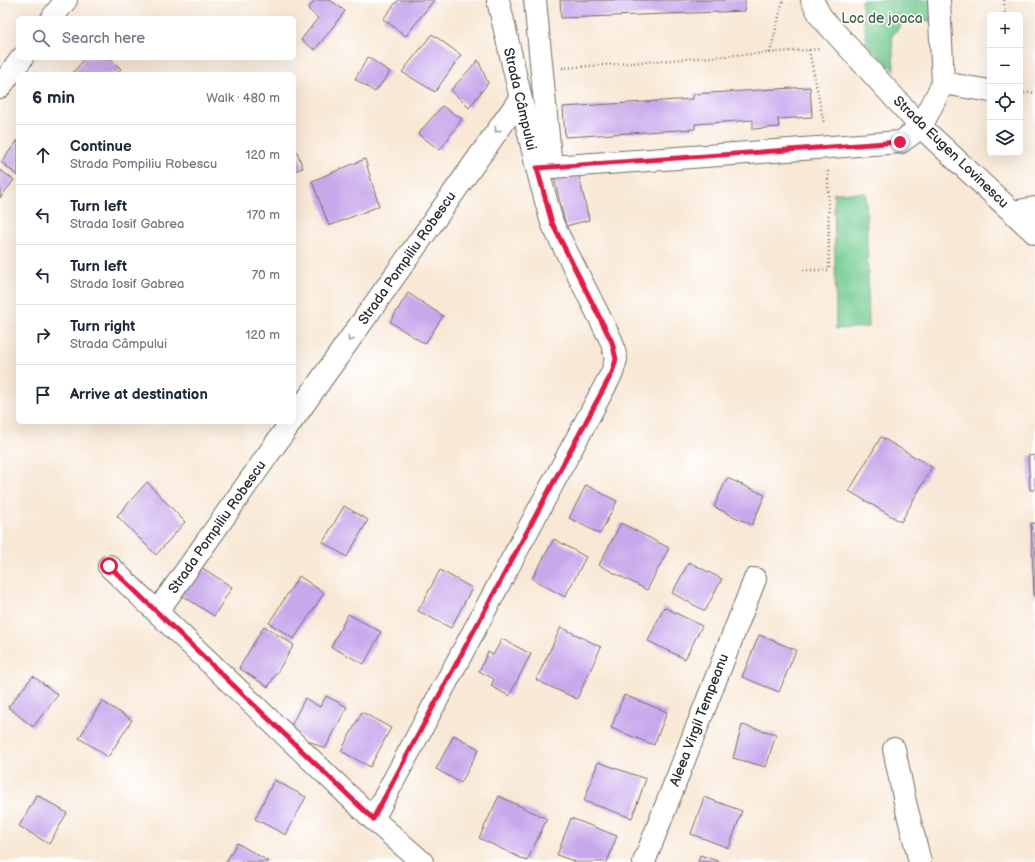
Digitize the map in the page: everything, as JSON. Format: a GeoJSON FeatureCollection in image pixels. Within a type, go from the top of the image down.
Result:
{"type":"FeatureCollection","features":[{"type":"Feature","properties":{"kind":"street"},"geometry":{"type":"LineString","coordinates":[[54,16],[66,0]]}},
{"type":"Feature","properties":{"kind":"street","name":"Strada Câmpului"},"geometry":{"type":"LineString","coordinates":[[498,0],[520,99],[544,168]]}},
{"type":"Feature","properties":{"kind":"street"},"geometry":{"type":"LineString","coordinates":[[373,819],[612,373],[616,359],[612,342],[552,223],[544,168],[542,70],[535,0]]}},
{"type":"Feature","properties":{"kind":"street","name":"Strada Eugen Lovinescu"},"geometry":{"type":"LineString","coordinates":[[812,0],[821,17],[920,127],[1035,233]]}},
{"type":"Feature","properties":{"kind":"street"},"geometry":{"type":"LineString","coordinates":[[544,168],[900,142],[920,127],[943,83],[939,0]]}},
{"type":"Feature","properties":{"kind":"street"},"geometry":{"type":"LineString","coordinates":[[0,87],[20,60]]}},
{"type":"Feature","properties":{"kind":"street"},"geometry":{"type":"LineString","coordinates":[[943,83],[987,91]]}},
{"type":"Feature","properties":{"kind":"street","name":"Strada Pompiliu Robescu"},"geometry":{"type":"LineString","coordinates":[[296,415],[520,99]]}},
{"type":"Feature","properties":{"kind":"street"},"geometry":{"type":"LineString","coordinates":[[1013,212],[1035,208]]}},
{"type":"Feature","properties":{"kind":"street","name":"Strada Pompiliu Robescu"},"geometry":{"type":"LineString","coordinates":[[157,612],[290,424]]}},
{"type":"Feature","properties":{"kind":"street"},"geometry":{"type":"LineString","coordinates":[[109,566],[373,819],[422,862]]}},
{"type":"Feature","properties":{"kind":"street","name":"Aleea Virgil Tempeanu"},"geometry":{"type":"LineString","coordinates":[[644,862],[755,579]]}},
{"type":"Feature","properties":{"kind":"street"},"geometry":{"type":"LineString","coordinates":[[894,749],[920,862]]}},
{"type":"Feature","properties":{"kind":"path"},"geometry":{"type":"LineString","coordinates":[[770,53],[783,0]]}},
{"type":"Feature","properties":{"kind":"path"},"geometry":{"type":"LineString","coordinates":[[1004,0],[1005,12]]}},
{"type":"Feature","properties":{"kind":"path"},"geometry":{"type":"LineString","coordinates":[[542,70],[848,47]]}},
{"type":"Feature","properties":{"kind":"path"},"geometry":{"type":"LineString","coordinates":[[809,50],[824,124]]}},
{"type":"Feature","properties":{"kind":"path"},"geometry":{"type":"LineString","coordinates":[[1023,94],[1035,92]]}},
{"type":"Feature","properties":{"kind":"path"},"geometry":{"type":"LineString","coordinates":[[803,270],[829,270],[828,161]]}},
{"type":"Feature","properties":{"kind":"green space","name":"Loc de joaca"},"geometry":{"type":"Polygon","coordinates":[[[861,0],[935,0],[936,21],[904,22],[892,36],[894,70],[867,45],[861,0]]]}},
{"type":"Feature","properties":{"kind":"green space"},"geometry":{"type":"Polygon","coordinates":[[[834,193],[866,193],[869,327],[836,329],[834,193]]]}},
{"type":"Feature","properties":{"kind":"building"},"geometry":{"type":"Polygon","coordinates":[[[315,0],[330,0],[345,11],[315,50],[301,40],[318,18],[308,9],[315,0]]]}},
{"type":"Feature","properties":{"kind":"building"},"geometry":{"type":"Polygon","coordinates":[[[398,0],[434,0],[406,36],[383,19],[398,0]]]}},
{"type":"Feature","properties":{"kind":"building"},"geometry":{"type":"Polygon","coordinates":[[[560,0],[745,0],[745,11],[561,18],[560,0]]]}},
{"type":"Feature","properties":{"kind":"building"},"geometry":{"type":"Polygon","coordinates":[[[432,34],[461,55],[435,92],[402,72],[432,34]]]}},
{"type":"Feature","properties":{"kind":"building"},"geometry":{"type":"Polygon","coordinates":[[[368,57],[390,72],[375,92],[355,79],[368,57]]]}},
{"type":"Feature","properties":{"kind":"building"},"geometry":{"type":"Polygon","coordinates":[[[83,60],[111,60],[121,69],[119,72],[74,72],[83,60]]]}},
{"type":"Feature","properties":{"kind":"building"},"geometry":{"type":"Polygon","coordinates":[[[478,60],[488,83],[469,108],[451,90],[478,60]]]}},
{"type":"Feature","properties":{"kind":"building"},"geometry":{"type":"Polygon","coordinates":[[[810,87],[812,117],[778,119],[779,127],[753,129],[753,120],[695,124],[695,129],[565,137],[563,107],[693,99],[693,94],[810,87]]]}},
{"type":"Feature","properties":{"kind":"building"},"geometry":{"type":"Polygon","coordinates":[[[442,106],[462,119],[440,150],[418,134],[442,106]]]}},
{"type":"Feature","properties":{"kind":"building"},"geometry":{"type":"Polygon","coordinates":[[[16,143],[16,174],[1,162],[16,143]]]}},
{"type":"Feature","properties":{"kind":"building"},"geometry":{"type":"Polygon","coordinates":[[[296,149],[303,168],[296,170],[296,149]]]}},
{"type":"Feature","properties":{"kind":"building"},"geometry":{"type":"Polygon","coordinates":[[[365,159],[379,206],[329,226],[312,181],[365,159]]]}},
{"type":"Feature","properties":{"kind":"building"},"geometry":{"type":"Polygon","coordinates":[[[0,170],[14,180],[0,198],[0,170]]]}},
{"type":"Feature","properties":{"kind":"building"},"geometry":{"type":"Polygon","coordinates":[[[579,176],[589,220],[566,226],[554,178],[579,176]]]}},
{"type":"Feature","properties":{"kind":"building"},"geometry":{"type":"Polygon","coordinates":[[[408,293],[443,316],[425,344],[390,322],[408,293]]]}},
{"type":"Feature","properties":{"kind":"building"},"geometry":{"type":"Polygon","coordinates":[[[881,437],[932,467],[901,522],[849,491],[881,437]]]}},
{"type":"Feature","properties":{"kind":"building"},"geometry":{"type":"Polygon","coordinates":[[[1035,455],[1035,490],[1030,490],[1028,456],[1035,455]]]}},
{"type":"Feature","properties":{"kind":"building"},"geometry":{"type":"Polygon","coordinates":[[[727,478],[765,495],[752,525],[714,507],[727,478]]]}},
{"type":"Feature","properties":{"kind":"building"},"geometry":{"type":"Polygon","coordinates":[[[147,482],[185,522],[156,555],[117,516],[147,482]]]}},
{"type":"Feature","properties":{"kind":"building"},"geometry":{"type":"Polygon","coordinates":[[[586,485],[617,501],[600,534],[569,518],[586,485]]]}},
{"type":"Feature","properties":{"kind":"building"},"geometry":{"type":"Polygon","coordinates":[[[344,506],[368,520],[347,557],[323,542],[344,506]]]}},
{"type":"Feature","properties":{"kind":"building"},"geometry":{"type":"Polygon","coordinates":[[[621,523],[669,548],[647,590],[599,565],[621,523]]]}},
{"type":"Feature","properties":{"kind":"building"},"geometry":{"type":"Polygon","coordinates":[[[1031,523],[1035,523],[1035,597],[1034,597],[1031,523]]]}},
{"type":"Feature","properties":{"kind":"building"},"geometry":{"type":"Polygon","coordinates":[[[554,539],[586,557],[565,597],[532,579],[554,539]]]}},
{"type":"Feature","properties":{"kind":"building"},"geometry":{"type":"Polygon","coordinates":[[[689,562],[722,579],[705,611],[672,593],[689,562]]]}},
{"type":"Feature","properties":{"kind":"building"},"geometry":{"type":"Polygon","coordinates":[[[198,565],[232,587],[214,616],[180,594],[198,565]]]}},
{"type":"Feature","properties":{"kind":"building"},"geometry":{"type":"Polygon","coordinates":[[[440,570],[472,588],[451,628],[418,611],[440,570]]]}},
{"type":"Feature","properties":{"kind":"building"},"geometry":{"type":"Polygon","coordinates":[[[299,576],[324,593],[294,639],[269,623],[299,576]]]}},
{"type":"Feature","properties":{"kind":"building"},"geometry":{"type":"Polygon","coordinates":[[[664,607],[702,626],[685,659],[648,641],[664,607]]]}},
{"type":"Feature","properties":{"kind":"building"},"geometry":{"type":"Polygon","coordinates":[[[348,614],[381,632],[364,664],[331,647],[348,614]]]}},
{"type":"Feature","properties":{"kind":"building"},"geometry":{"type":"Polygon","coordinates":[[[264,626],[294,645],[268,687],[239,668],[264,626]]]}},
{"type":"Feature","properties":{"kind":"building"},"geometry":{"type":"Polygon","coordinates":[[[561,627],[601,647],[577,699],[536,680],[561,627]]]}},
{"type":"Feature","properties":{"kind":"building"},"geometry":{"type":"Polygon","coordinates":[[[759,635],[796,650],[779,692],[742,677],[759,635]]]}},
{"type":"Feature","properties":{"kind":"building"},"geometry":{"type":"Polygon","coordinates":[[[502,639],[531,654],[509,696],[491,686],[494,679],[479,671],[488,652],[493,655],[502,639]]]}},
{"type":"Feature","properties":{"kind":"building"},"geometry":{"type":"Polygon","coordinates":[[[33,676],[58,695],[33,727],[8,707],[33,676]]]}},
{"type":"Feature","properties":{"kind":"building"},"geometry":{"type":"Polygon","coordinates":[[[624,695],[667,712],[654,745],[611,728],[624,695]]]}},
{"type":"Feature","properties":{"kind":"building"},"geometry":{"type":"Polygon","coordinates":[[[326,696],[347,707],[325,749],[289,730],[305,698],[320,707],[326,696]]]}},
{"type":"Feature","properties":{"kind":"building"},"geometry":{"type":"Polygon","coordinates":[[[102,701],[132,720],[108,757],[79,738],[102,701]]]}},
{"type":"Feature","properties":{"kind":"building"},"geometry":{"type":"Polygon","coordinates":[[[362,712],[391,728],[370,767],[341,751],[362,712]]]}},
{"type":"Feature","properties":{"kind":"building"},"geometry":{"type":"Polygon","coordinates":[[[742,725],[776,734],[766,767],[733,758],[742,725]]]}},
{"type":"Feature","properties":{"kind":"building"},"geometry":{"type":"Polygon","coordinates":[[[454,735],[479,749],[461,783],[436,769],[454,735]]]}},
{"type":"Feature","properties":{"kind":"building"},"geometry":{"type":"Polygon","coordinates":[[[598,762],[646,779],[632,818],[584,801],[598,762]]]}},
{"type":"Feature","properties":{"kind":"building"},"geometry":{"type":"Polygon","coordinates":[[[274,780],[306,797],[286,835],[255,819],[274,780]]]}},
{"type":"Feature","properties":{"kind":"building"},"geometry":{"type":"Polygon","coordinates":[[[37,795],[67,813],[49,844],[19,826],[37,795]]]}},
{"type":"Feature","properties":{"kind":"building"},"geometry":{"type":"Polygon","coordinates":[[[499,796],[547,819],[527,861],[479,838],[499,796]]]}},
{"type":"Feature","properties":{"kind":"building"},"geometry":{"type":"Polygon","coordinates":[[[704,797],[742,811],[729,848],[691,834],[704,797]]]}},
{"type":"Feature","properties":{"kind":"building"},"geometry":{"type":"Polygon","coordinates":[[[571,818],[617,836],[607,862],[576,862],[557,855],[571,818]]]}},
{"type":"Feature","properties":{"kind":"building"},"geometry":{"type":"Polygon","coordinates":[[[237,843],[268,861],[226,862],[237,843]]]}},
{"type":"Feature","properties":{"kind":"building"},"geometry":{"type":"Polygon","coordinates":[[[700,855],[721,862],[698,862],[700,855]]]}},
{"type":"Feature","properties":{"kind":"route"},"geometry":{"type":"LineString","coordinates":[[109,566],[373,819],[612,373],[616,359],[612,342],[552,223],[543,197],[537,168],[900,142]]}}]}
